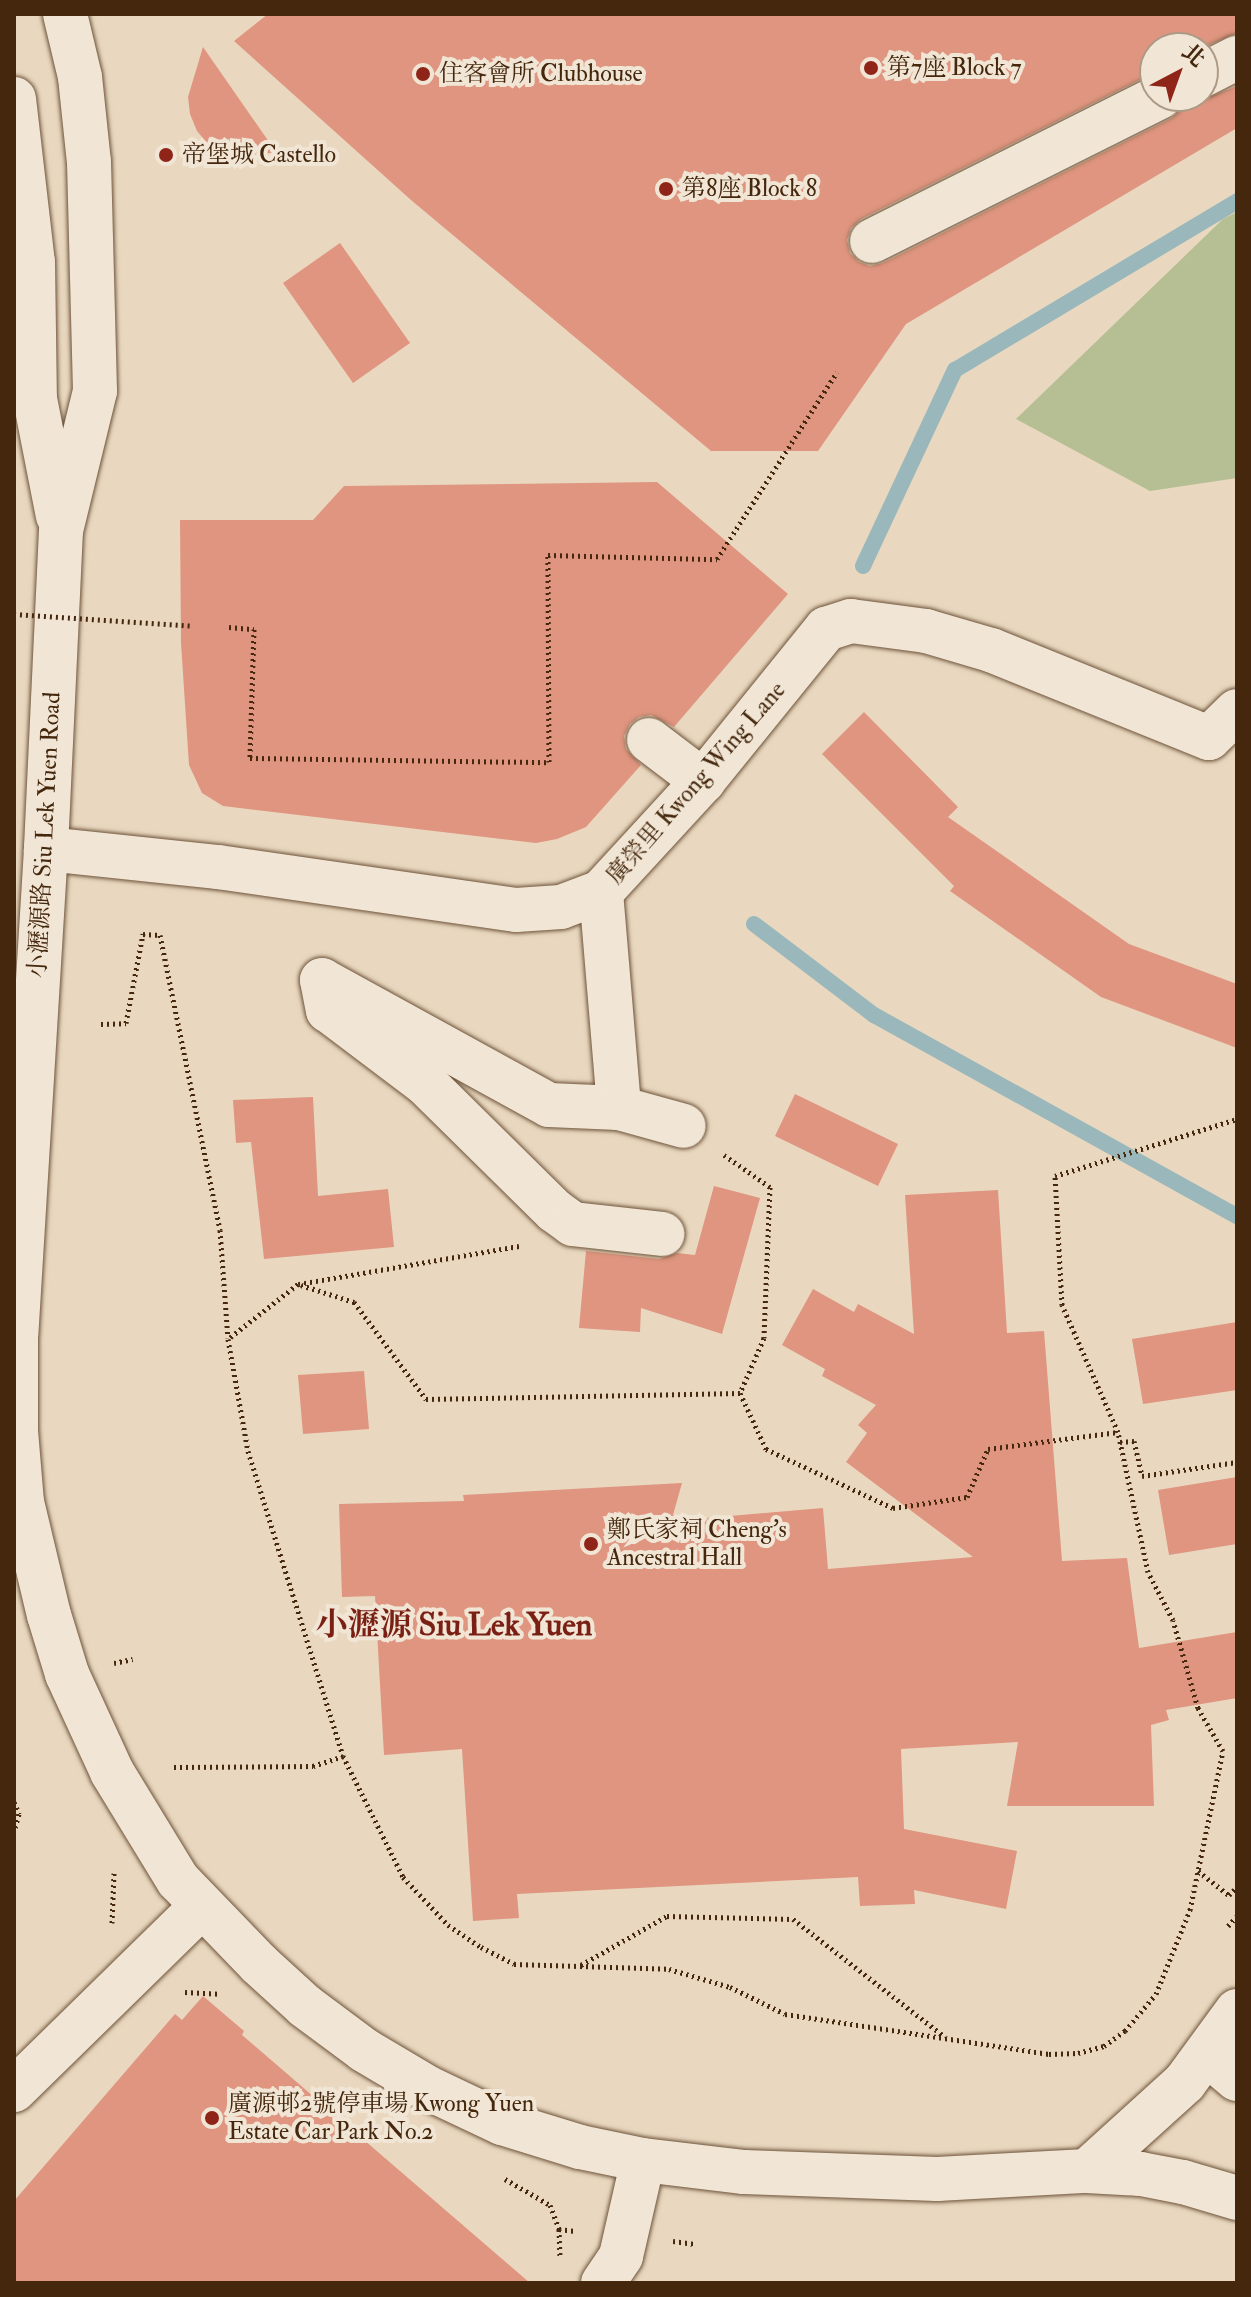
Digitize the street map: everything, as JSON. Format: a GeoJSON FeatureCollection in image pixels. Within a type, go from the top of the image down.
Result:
{"type":"FeatureCollection","features":[{"type":"Feature","properties":{"kind":"street","name":"小瀝源路 Siu Lek Yuen Road"},"geometry":{"type":"LineString","coordinates":[[65,14],[80,77],[89,162],[95,391],[61,530],[46,849],[15,1334],[16,1431],[22,1502],[32,1550],[67,1674],[112,1772],[142,1826],[201,1907],[305,2006],[364,2050],[428,2088],[502,2123],[580,2147],[643,2160],[744,2172],[890,2178],[1087,2171],[1183,2182],[1237,2198]]}},
{"type":"Feature","properties":{"kind":"street"},"geometry":{"type":"LineString","coordinates":[[1219,67],[1237,58]]}},
{"type":"Feature","properties":{"kind":"street","name":"小瀝源路 Siu Lek Yuen Road"},"geometry":{"type":"LineString","coordinates":[[14,99],[33,262],[35,399],[61,530]]}},
{"type":"Feature","properties":{"kind":"street"},"geometry":{"type":"LineString","coordinates":[[872,241],[1139,107]]}},
{"type":"Feature","properties":{"kind":"street","name":"廣榮里 Kwong Wing Lane"},"geometry":{"type":"LineString","coordinates":[[46,849],[218,867],[516,910],[561,907],[601,892],[703,781],[826,629],[851,621],[890,624],[991,650],[1228,732]]}},
{"type":"Feature","properties":{"kind":"street"},"geometry":{"type":"LineString","coordinates":[[649,740],[703,781]]}},
{"type":"Feature","properties":{"kind":"street"},"geometry":{"type":"LineString","coordinates":[[601,892],[619,1108]]}},
{"type":"Feature","properties":{"kind":"street"},"geometry":{"type":"LineString","coordinates":[[662,1234],[573,1224],[555,1211],[425,1083],[328,1010],[322,980],[549,1105],[619,1108],[684,1126]]}},
{"type":"Feature","properties":{"kind":"street"},"geometry":{"type":"LineString","coordinates":[[17,2086],[201,1907]]}},
{"type":"Feature","properties":{"kind":"street"},"geometry":{"type":"LineString","coordinates":[[1087,2171],[1185,2082],[1222,2066],[1237,2012]]}},
{"type":"Feature","properties":{"kind":"street"},"geometry":{"type":"LineString","coordinates":[[603,2283],[621,2256],[643,2160]]}},
{"type":"Feature","properties":{"kind":"path"},"geometry":{"type":"LineString","coordinates":[[229,627],[254,629],[250,758],[549,762],[548,555],[717,559],[837,372]]}},
{"type":"Feature","properties":{"kind":"path"},"geometry":{"type":"LineString","coordinates":[[14,614],[193,626]]}},
{"type":"Feature","properties":{"kind":"path"},"geometry":{"type":"LineString","coordinates":[[101,1024],[126,1023],[143,934],[160,935],[220,1230],[228,1339],[248,1451],[343,1756],[403,1877],[448,1925],[514,1964],[669,1969],[730,1987],[785,2014],[1049,2054],[1078,2053],[1104,2046],[1125,2031],[1156,1994],[1190,1910],[1223,1751],[1198,1708],[1173,1620],[1148,1572],[1118,1432],[1062,1305],[1055,1176],[1237,1119]]}},
{"type":"Feature","properties":{"kind":"path"},"geometry":{"type":"LineString","coordinates":[[684,1126],[770,1187],[764,1338],[740,1393],[766,1449],[893,1508],[967,1497],[988,1449],[1118,1432]]}},
{"type":"Feature","properties":{"kind":"path"},"geometry":{"type":"LineString","coordinates":[[228,1339],[298,1284],[524,1245],[555,1211]]}},
{"type":"Feature","properties":{"kind":"path"},"geometry":{"type":"LineString","coordinates":[[298,1284],[354,1302],[426,1399],[740,1393]]}},
{"type":"Feature","properties":{"kind":"path"},"geometry":{"type":"LineString","coordinates":[[1120,1442],[1134,1441],[1142,1476],[1237,1462]]}},
{"type":"Feature","properties":{"kind":"path"},"geometry":{"type":"LineString","coordinates":[[174,1767],[313,1766],[343,1756]]}},
{"type":"Feature","properties":{"kind":"path"},"geometry":{"type":"LineString","coordinates":[[14,1802],[19,1814],[14,1831]]}},
{"type":"Feature","properties":{"kind":"path"},"geometry":{"type":"LineString","coordinates":[[1198,1871],[1229,1895],[1237,1887]]}},
{"type":"Feature","properties":{"kind":"path"},"geometry":{"type":"LineString","coordinates":[[580,1966],[667,1916],[793,1919],[948,2039]]}},
{"type":"Feature","properties":{"kind":"path"},"geometry":{"type":"LineString","coordinates":[[1228,1926],[1237,1916]]}},
{"type":"Feature","properties":{"kind":"green space"},"geometry":{"type":"Polygon","coordinates":[[[1237,212],[1237,478],[1150,491],[1016,419],[1223,219],[1237,212]]]}},
{"type":"Feature","properties":{"kind":"building"},"geometry":{"type":"Polygon","coordinates":[[[268,14],[1237,14],[1237,33],[1219,40],[1219,32],[1139,32],[1139,80],[861,219],[851,228],[847,240],[850,253],[859,262],[870,266],[883,263],[1179,112],[1219,112],[1219,93],[1237,86],[1237,128],[906,324],[818,451],[711,451],[411,200],[234,41],[268,14]]]}},
{"type":"Feature","properties":{"kind":"building"},"geometry":{"type":"Polygon","coordinates":[[[203,47],[276,152],[241,157],[223,153],[208,144],[197,131],[190,114],[188,97],[203,47]]]}},
{"type":"Feature","properties":{"kind":"building"},"geometry":{"type":"Polygon","coordinates":[[[340,243],[410,343],[353,383],[283,283],[340,243]]]}},
{"type":"Feature","properties":{"kind":"building"},"geometry":{"type":"Polygon","coordinates":[[[657,482],[788,594],[674,727],[651,715],[639,717],[630,724],[624,736],[626,749],[641,765],[586,827],[557,839],[536,843],[223,806],[202,793],[189,765],[181,643],[180,520],[313,520],[344,486],[657,482]]]}},
{"type":"Feature","properties":{"kind":"building"},"geometry":{"type":"Polygon","coordinates":[[[864,712],[958,807],[948,817],[1129,944],[1237,984],[1237,1048],[1101,997],[950,891],[954,886],[822,754],[864,712]]]}},
{"type":"Feature","properties":{"kind":"building"},"geometry":{"type":"Polygon","coordinates":[[[795,1094],[898,1144],[878,1186],[775,1136],[795,1094]]]}},
{"type":"Feature","properties":{"kind":"building"},"geometry":{"type":"Polygon","coordinates":[[[313,1097],[318,1196],[388,1189],[394,1247],[264,1259],[251,1142],[236,1143],[233,1100],[313,1097]]]}},
{"type":"Feature","properties":{"kind":"building"},"geometry":{"type":"Polygon","coordinates":[[[714,1186],[760,1198],[722,1334],[641,1308],[640,1332],[579,1328],[586,1251],[659,1259],[677,1253],[695,1255],[714,1186]]]}},
{"type":"Feature","properties":{"kind":"building"},"geometry":{"type":"Polygon","coordinates":[[[998,1190],[1007,1333],[1044,1331],[1062,1561],[1127,1558],[1139,1648],[1237,1632],[1237,1698],[1166,1710],[1169,1720],[1151,1725],[1154,1806],[1007,1806],[1018,1742],[901,1749],[904,1829],[1017,1851],[1006,1909],[914,1890],[915,1904],[860,1906],[858,1877],[517,1894],[519,1918],[473,1921],[462,1749],[384,1755],[375,1596],[342,1597],[339,1504],[464,1501],[463,1495],[682,1483],[673,1515],[684,1520],[823,1508],[828,1569],[973,1557],[846,1462],[867,1433],[858,1425],[876,1405],[822,1376],[825,1369],[782,1345],[813,1289],[854,1312],[858,1304],[914,1334],[905,1195],[998,1190]]]}},
{"type":"Feature","properties":{"kind":"building"},"geometry":{"type":"Polygon","coordinates":[[[1237,1322],[1237,1390],[1143,1404],[1132,1339],[1237,1322]]]}},
{"type":"Feature","properties":{"kind":"building"},"geometry":{"type":"Polygon","coordinates":[[[364,1371],[369,1429],[303,1434],[298,1375],[364,1371]]]}},
{"type":"Feature","properties":{"kind":"building"},"geometry":{"type":"Polygon","coordinates":[[[1237,1477],[1237,1544],[1169,1555],[1158,1490],[1237,1477]]]}},
{"type":"Feature","properties":{"kind":"building","name":"廣源邨2號停車場 Kwong Yuen Estate Car Park No.2"},"geometry":{"type":"Polygon","coordinates":[[[203,1996],[244,2031],[242,2035],[530,2283],[14,2283],[14,2201],[175,2014],[182,2020],[203,1996]]]}},
{"type":"Feature","properties":{"kind":"waterway"},"geometry":{"type":"LineString","coordinates":[[863,566],[955,370],[1237,201]]}},
{"type":"Feature","properties":{"kind":"waterway"},"geometry":{"type":"LineString","coordinates":[[754,924],[874,1015],[1237,1216]]}},
{"type":"Feature","properties":{"kind":"place","name":"第7座 Block 7"},"geometry":{"type":"Point","coordinates":[871,68]}},
{"type":"Feature","properties":{"kind":"place","name":"住客會所 Clubhouse"},"geometry":{"type":"Point","coordinates":[423,74]}},
{"type":"Feature","properties":{"kind":"place","name":"帝堡城 Castello"},"geometry":{"type":"Point","coordinates":[166,155]}},
{"type":"Feature","properties":{"kind":"place","name":"第8座 Block 8"},"geometry":{"type":"Point","coordinates":[666,189]}},
{"type":"Feature","properties":{"kind":"place","name":"鄭氏家祠 Cheng's Ancestral Hall"},"geometry":{"type":"Point","coordinates":[591,1544]}},
{"type":"Feature","properties":{"kind":"place","name":"廣源邨2號停車場 Kwong Yuen Estate Car Park No.2"},"geometry":{"type":"Point","coordinates":[212,2118]}},
{"type":"Feature","properties":{"kind":"district","name":"小瀝源 Siu Lek Yuen"},"geometry":{"type":"Point","coordinates":[454,1625]}}]}
